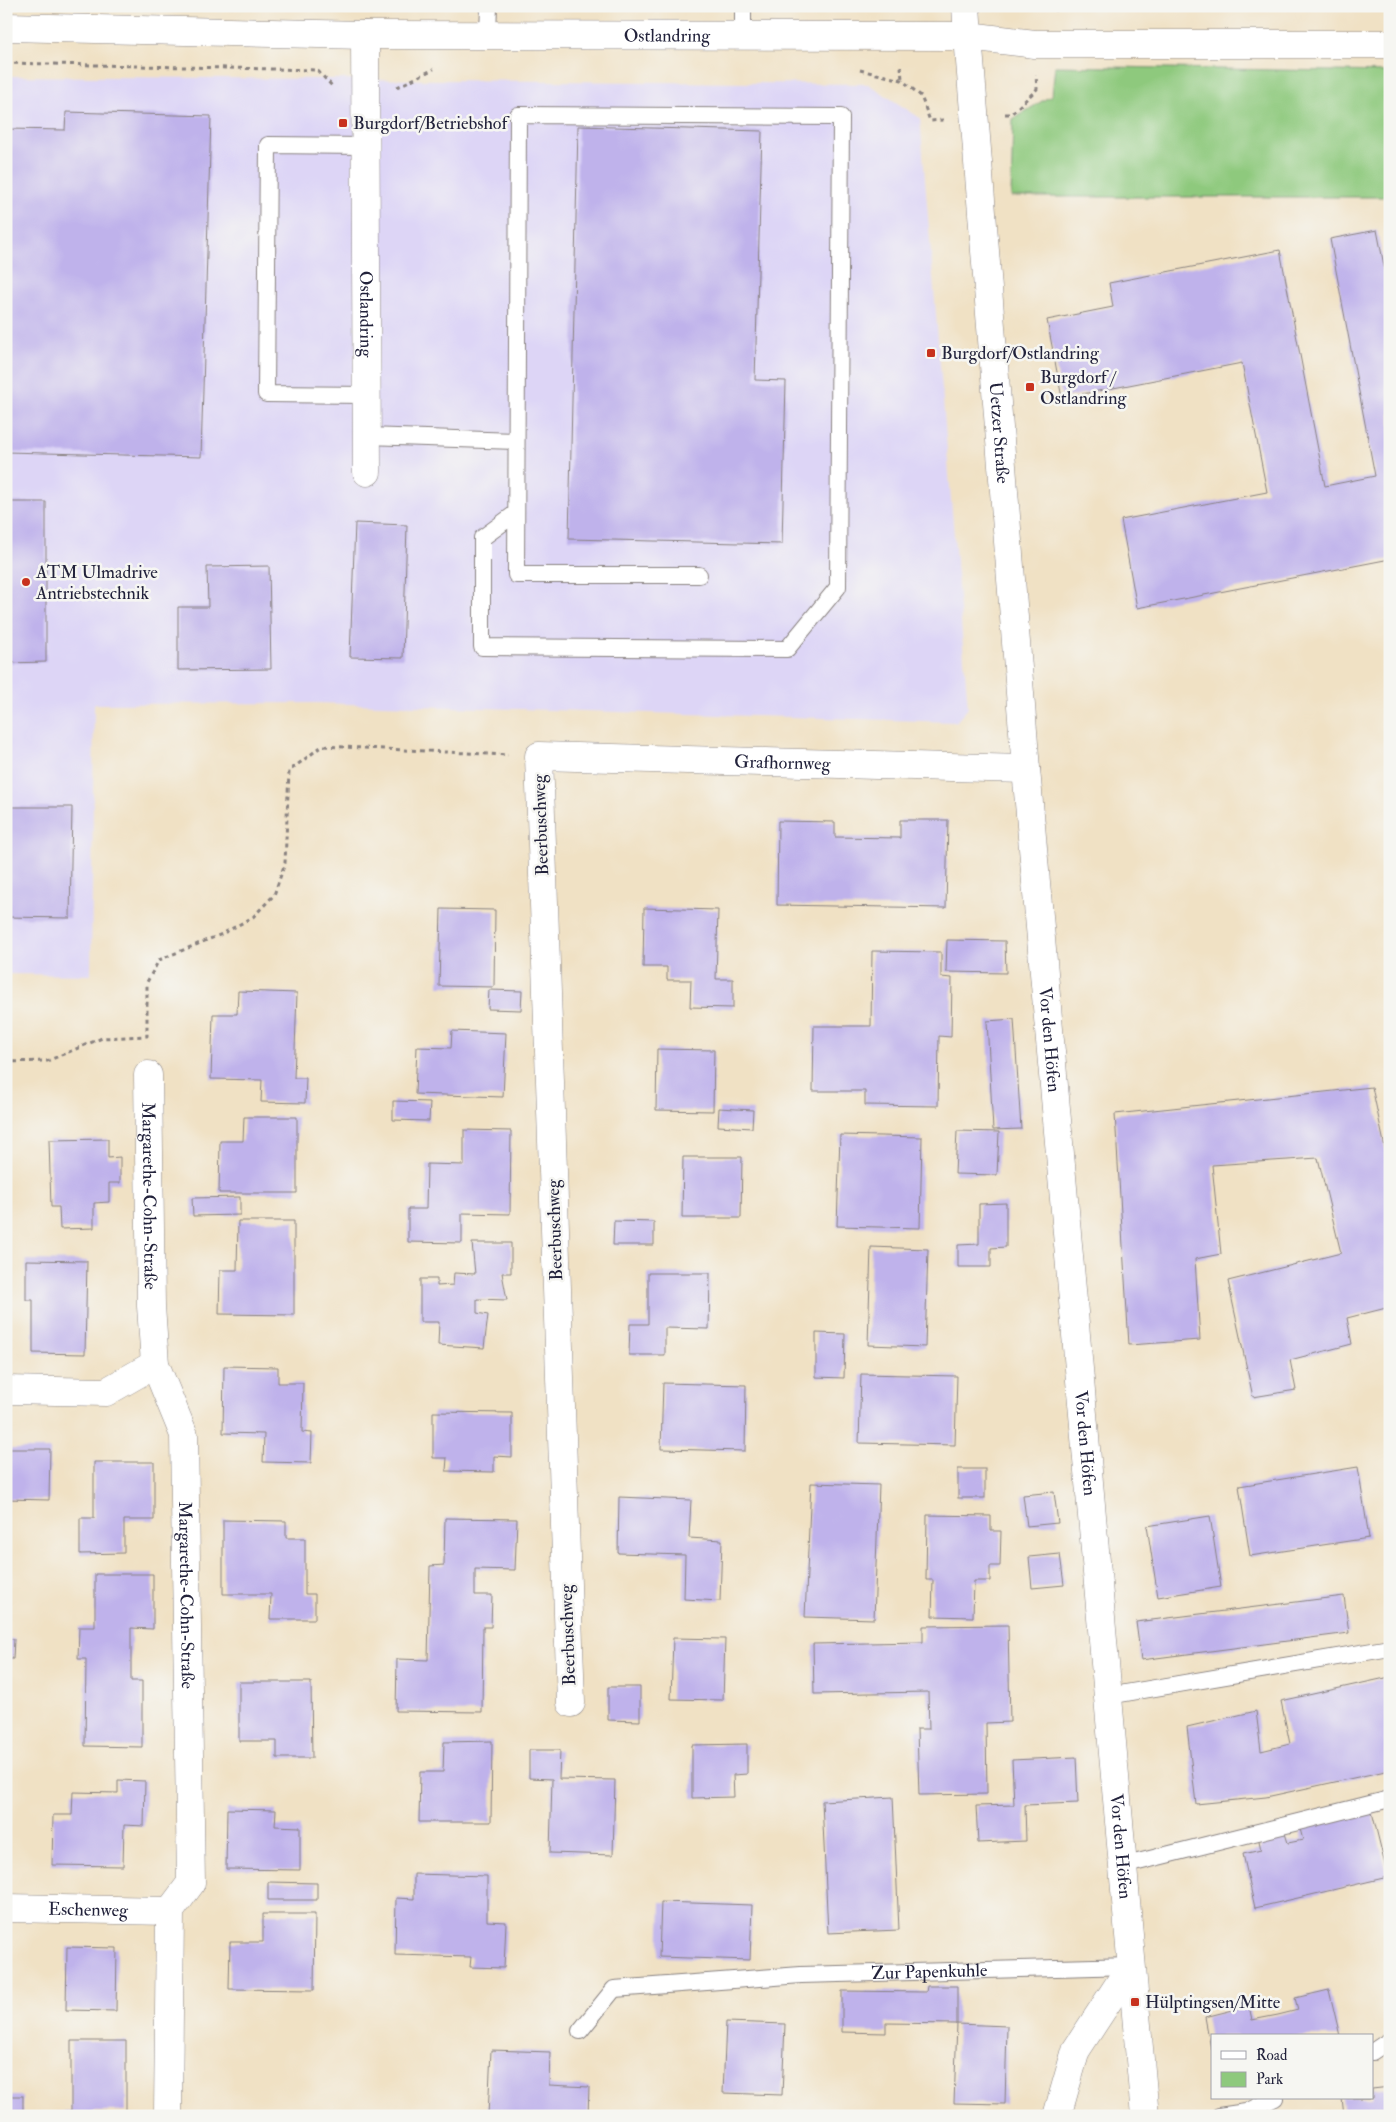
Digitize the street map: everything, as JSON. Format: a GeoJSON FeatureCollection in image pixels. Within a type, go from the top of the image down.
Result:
{"type":"FeatureCollection","features":[{"type":"Feature","properties":{"kind":"street","name":"Uetzer Straße"},"geometry":{"type":"LineString","coordinates":[[966,6],[1026,769]]}},
{"type":"Feature","properties":{"kind":"street","name":"Ostlandring"},"geometry":{"type":"LineString","coordinates":[[6,27],[365,35],[968,36],[1035,44],[1390,44]]}},
{"type":"Feature","properties":{"kind":"street","name":"Ostlandring"},"geometry":{"type":"LineString","coordinates":[[365,35],[367,472]]}},
{"type":"Feature","properties":{"kind":"street","name":"Grafhornweg"},"geometry":{"type":"LineString","coordinates":[[538,756],[1026,769]]}},
{"type":"Feature","properties":{"kind":"street","name":"Beerbuschweg"},"geometry":{"type":"LineString","coordinates":[[538,756],[571,1703]]}},
{"type":"Feature","properties":{"kind":"street","name":"Vor den Höfen"},"geometry":{"type":"LineString","coordinates":[[1026,769],[1145,2116]]}},
{"type":"Feature","properties":{"kind":"street","name":"Margarethe-Cohn-Straße"},"geometry":{"type":"LineString","coordinates":[[148,1075],[151,1306],[155,1364],[184,1435],[191,1883],[170,1911]]}},
{"type":"Feature","properties":{"kind":"street"},"geometry":{"type":"LineString","coordinates":[[6,1390],[106,1392],[155,1364]]}},
{"type":"Feature","properties":{"kind":"street","name":"Eschenweg"},"geometry":{"type":"LineString","coordinates":[[6,1908],[170,1911]]}},
{"type":"Feature","properties":{"kind":"street"},"geometry":{"type":"LineString","coordinates":[[168,2116],[170,1911]]}},
{"type":"Feature","properties":{"kind":"street"},"geometry":{"type":"LineString","coordinates":[[1057,2116],[1076,2050],[1131,1966]]}},
{"type":"Feature","properties":{"kind":"lane"},"geometry":{"type":"LineString","coordinates":[[488,34],[489,6]]}},
{"type":"Feature","properties":{"kind":"lane"},"geometry":{"type":"LineString","coordinates":[[743,6],[743,35]]}},
{"type":"Feature","properties":{"kind":"lane"},"geometry":{"type":"LineString","coordinates":[[516,513],[482,538],[482,647],[787,649],[838,587],[841,117],[518,115],[516,575],[699,575]]}},
{"type":"Feature","properties":{"kind":"lane"},"geometry":{"type":"LineString","coordinates":[[365,146],[268,145],[266,394],[366,395]]}},
{"type":"Feature","properties":{"kind":"lane"},"geometry":{"type":"LineString","coordinates":[[367,436],[516,441]]}},
{"type":"Feature","properties":{"kind":"lane"},"geometry":{"type":"LineString","coordinates":[[1108,1696],[1390,1648]]}},
{"type":"Feature","properties":{"kind":"lane"},"geometry":{"type":"LineString","coordinates":[[1122,1866],[1390,1799]]}},
{"type":"Feature","properties":{"kind":"lane","name":"Zur Papenkuhle"},"geometry":{"type":"LineString","coordinates":[[580,2031],[614,1989],[801,1975],[1131,1966]]}},
{"type":"Feature","properties":{"kind":"lane"},"geometry":{"type":"LineString","coordinates":[[1374,2051],[1390,2040]]}},
{"type":"Feature","properties":{"kind":"lane"},"geometry":{"type":"LineString","coordinates":[[1218,2116],[1246,2112],[1271,2100]]}},
{"type":"Feature","properties":{"kind":"path"},"geometry":{"type":"LineString","coordinates":[[855,68],[902,80],[921,96],[930,121],[1011,114],[1037,89],[1035,44]]}},
{"type":"Feature","properties":{"kind":"path"},"geometry":{"type":"LineString","coordinates":[[6,63],[317,70],[332,87],[365,88],[398,87],[431,69],[441,69]]}},
{"type":"Feature","properties":{"kind":"path"},"geometry":{"type":"LineString","coordinates":[[6,1062],[48,1061],[102,1038],[147,1036],[147,982],[159,960],[222,934],[253,917],[274,895],[285,863],[289,771],[322,746],[538,756]]}},
{"type":"Feature","properties":{"kind":"shaded area"},"geometry":{"type":"Polygon","coordinates":[[[6,76],[868,84],[920,118],[968,708],[956,722],[317,703],[94,704],[91,975],[6,974],[6,76]]]}},
{"type":"Feature","properties":{"kind":"green space"},"geometry":{"type":"Polygon","coordinates":[[[1055,66],[1390,72],[1390,197],[1011,197],[1013,119],[1052,95],[1055,66]]]}},
{"type":"Feature","properties":{"kind":"building"},"geometry":{"type":"Polygon","coordinates":[[[66,112],[211,116],[201,457],[6,452],[6,129],[65,130],[66,112]]]}},
{"type":"Feature","properties":{"kind":"building"},"geometry":{"type":"Polygon","coordinates":[[[578,126],[762,131],[755,380],[786,381],[782,544],[569,539],[578,126]]]}},
{"type":"Feature","properties":{"kind":"building"},"geometry":{"type":"Polygon","coordinates":[[[1377,230],[1390,296],[1390,559],[1137,608],[1121,520],[1267,492],[1242,363],[1062,398],[1047,320],[1113,307],[1109,283],[1280,250],[1325,486],[1375,476],[1330,239],[1377,230]]]}},
{"type":"Feature","properties":{"kind":"building","name":"ATM Ulmadrive Antriebstechnik"},"geometry":{"type":"Polygon","coordinates":[[[6,502],[46,502],[46,662],[6,663],[6,502]]]}},
{"type":"Feature","properties":{"kind":"building"},"geometry":{"type":"Polygon","coordinates":[[[355,523],[407,525],[403,658],[350,657],[355,523]]]}},
{"type":"Feature","properties":{"kind":"building"},"geometry":{"type":"Polygon","coordinates":[[[269,566],[271,669],[178,670],[178,607],[208,607],[207,567],[269,566]]]}},
{"type":"Feature","properties":{"kind":"building"},"geometry":{"type":"Polygon","coordinates":[[[6,807],[72,807],[70,918],[6,917],[6,807]]]}},
{"type":"Feature","properties":{"kind":"building"},"geometry":{"type":"Polygon","coordinates":[[[900,820],[948,820],[946,908],[777,905],[778,821],[835,822],[835,837],[900,838],[900,820]]]}},
{"type":"Feature","properties":{"kind":"building"},"geometry":{"type":"Polygon","coordinates":[[[644,908],[718,910],[716,979],[733,979],[733,1008],[690,1007],[691,980],[667,980],[667,967],[643,967],[644,908]]]}},
{"type":"Feature","properties":{"kind":"building"},"geometry":{"type":"Polygon","coordinates":[[[441,909],[495,910],[494,987],[439,986],[441,909]]]}},
{"type":"Feature","properties":{"kind":"building"},"geometry":{"type":"Polygon","coordinates":[[[947,940],[1005,941],[1006,973],[946,972],[947,940]]]}},
{"type":"Feature","properties":{"kind":"building"},"geometry":{"type":"Polygon","coordinates":[[[872,951],[941,952],[941,977],[952,978],[951,1037],[939,1036],[938,1106],[865,1105],[865,1091],[813,1091],[814,1026],[871,1026],[872,951]]]}},
{"type":"Feature","properties":{"kind":"building"},"geometry":{"type":"Polygon","coordinates":[[[489,990],[522,991],[521,1010],[488,1009],[489,990]]]}},
{"type":"Feature","properties":{"kind":"building"},"geometry":{"type":"Polygon","coordinates":[[[238,991],[297,993],[294,1078],[306,1078],[305,1103],[261,1102],[262,1080],[211,1079],[213,1014],[237,1014],[238,991]]]}},
{"type":"Feature","properties":{"kind":"building"},"geometry":{"type":"Polygon","coordinates":[[[1014,1019],[1021,1129],[993,1130],[987,1021],[1014,1019]]]}},
{"type":"Feature","properties":{"kind":"building"},"geometry":{"type":"Polygon","coordinates":[[[452,1031],[506,1033],[503,1097],[415,1094],[417,1047],[451,1048],[452,1031]]]}},
{"type":"Feature","properties":{"kind":"building"},"geometry":{"type":"Polygon","coordinates":[[[657,1049],[714,1050],[713,1111],[656,1110],[657,1049]]]}},
{"type":"Feature","properties":{"kind":"building"},"geometry":{"type":"Polygon","coordinates":[[[1372,1087],[1390,1171],[1390,1307],[1347,1318],[1352,1344],[1290,1360],[1296,1390],[1253,1397],[1228,1281],[1341,1253],[1318,1158],[1212,1165],[1221,1254],[1195,1259],[1200,1340],[1129,1345],[1115,1114],[1372,1087]]]}},
{"type":"Feature","properties":{"kind":"building"},"geometry":{"type":"Polygon","coordinates":[[[393,1101],[430,1102],[429,1121],[393,1120],[393,1101]]]}},
{"type":"Feature","properties":{"kind":"building"},"geometry":{"type":"Polygon","coordinates":[[[719,1108],[753,1110],[752,1128],[718,1126],[719,1108]]]}},
{"type":"Feature","properties":{"kind":"building"},"geometry":{"type":"Polygon","coordinates":[[[244,1117],[297,1117],[297,1193],[219,1193],[220,1141],[243,1141],[244,1117]]]}},
{"type":"Feature","properties":{"kind":"building"},"geometry":{"type":"Polygon","coordinates":[[[464,1130],[511,1131],[510,1214],[462,1213],[462,1243],[408,1242],[408,1209],[426,1209],[427,1164],[464,1165],[464,1130]]]}},
{"type":"Feature","properties":{"kind":"building"},"geometry":{"type":"Polygon","coordinates":[[[957,1131],[999,1132],[997,1175],[955,1174],[957,1131]]]}},
{"type":"Feature","properties":{"kind":"building"},"geometry":{"type":"Polygon","coordinates":[[[840,1135],[922,1137],[920,1228],[837,1226],[840,1135]]]}},
{"type":"Feature","properties":{"kind":"building"},"geometry":{"type":"Polygon","coordinates":[[[108,1139],[108,1158],[120,1157],[120,1183],[109,1183],[109,1202],[94,1203],[94,1228],[60,1229],[59,1207],[51,1207],[49,1140],[108,1139]]]}},
{"type":"Feature","properties":{"kind":"building"},"geometry":{"type":"Polygon","coordinates":[[[683,1157],[742,1157],[741,1218],[682,1218],[683,1157]]]}},
{"type":"Feature","properties":{"kind":"building"},"geometry":{"type":"Polygon","coordinates":[[[240,1197],[240,1215],[193,1216],[192,1198],[240,1197]]]}},
{"type":"Feature","properties":{"kind":"building"},"geometry":{"type":"Polygon","coordinates":[[[1006,1203],[1006,1247],[991,1248],[991,1267],[958,1267],[958,1245],[979,1244],[979,1204],[1006,1203]]]}},
{"type":"Feature","properties":{"kind":"building"},"geometry":{"type":"Polygon","coordinates":[[[238,1221],[294,1221],[294,1315],[219,1314],[220,1270],[237,1270],[238,1221]]]}},
{"type":"Feature","properties":{"kind":"building"},"geometry":{"type":"Polygon","coordinates":[[[614,1221],[654,1222],[654,1245],[613,1245],[614,1221]]]}},
{"type":"Feature","properties":{"kind":"building"},"geometry":{"type":"Polygon","coordinates":[[[472,1243],[511,1243],[511,1273],[502,1273],[507,1300],[477,1299],[477,1313],[488,1315],[484,1348],[438,1345],[439,1322],[420,1322],[420,1279],[437,1279],[437,1286],[453,1285],[454,1273],[475,1274],[472,1243]]]}},
{"type":"Feature","properties":{"kind":"building"},"geometry":{"type":"Polygon","coordinates":[[[871,1247],[928,1249],[925,1347],[868,1345],[871,1247]]]}},
{"type":"Feature","properties":{"kind":"building"},"geometry":{"type":"Polygon","coordinates":[[[26,1260],[87,1261],[85,1354],[33,1353],[33,1300],[26,1300],[26,1260]]]}},
{"type":"Feature","properties":{"kind":"building"},"geometry":{"type":"Polygon","coordinates":[[[648,1273],[710,1273],[709,1329],[665,1328],[665,1355],[629,1355],[630,1324],[648,1324],[648,1273]]]}},
{"type":"Feature","properties":{"kind":"building"},"geometry":{"type":"Polygon","coordinates":[[[816,1333],[845,1334],[844,1378],[816,1377],[816,1333]]]}},
{"type":"Feature","properties":{"kind":"building"},"geometry":{"type":"Polygon","coordinates":[[[224,1366],[278,1367],[278,1383],[303,1383],[302,1432],[312,1433],[311,1463],[263,1462],[264,1434],[223,1433],[224,1366]]]}},
{"type":"Feature","properties":{"kind":"building"},"geometry":{"type":"Polygon","coordinates":[[[861,1374],[957,1376],[955,1445],[859,1443],[861,1374]]]}},
{"type":"Feature","properties":{"kind":"building"},"geometry":{"type":"Polygon","coordinates":[[[663,1383],[746,1385],[745,1451],[661,1449],[663,1383]]]}},
{"type":"Feature","properties":{"kind":"building"},"geometry":{"type":"Polygon","coordinates":[[[433,1412],[512,1413],[512,1457],[494,1456],[494,1472],[446,1471],[447,1458],[433,1458],[433,1412]]]}},
{"type":"Feature","properties":{"kind":"building"},"geometry":{"type":"Polygon","coordinates":[[[6,1449],[50,1449],[49,1500],[6,1499],[6,1449]]]}},
{"type":"Feature","properties":{"kind":"building"},"geometry":{"type":"Polygon","coordinates":[[[94,1462],[154,1462],[154,1520],[124,1520],[124,1553],[80,1554],[80,1518],[94,1518],[94,1462]]]}},
{"type":"Feature","properties":{"kind":"building"},"geometry":{"type":"Polygon","coordinates":[[[1358,1467],[1369,1538],[1250,1556],[1239,1486],[1358,1467]]]}},
{"type":"Feature","properties":{"kind":"building"},"geometry":{"type":"Polygon","coordinates":[[[958,1469],[985,1469],[985,1498],[958,1498],[958,1469]]]}},
{"type":"Feature","properties":{"kind":"building"},"geometry":{"type":"Polygon","coordinates":[[[811,1483],[879,1485],[874,1619],[805,1617],[811,1483]]]}},
{"type":"Feature","properties":{"kind":"building"},"geometry":{"type":"Polygon","coordinates":[[[1054,1492],[1058,1523],[1027,1526],[1023,1495],[1054,1492]]]}},
{"type":"Feature","properties":{"kind":"building"},"geometry":{"type":"Polygon","coordinates":[[[619,1497],[691,1500],[689,1538],[722,1540],[720,1601],[684,1599],[685,1555],[618,1553],[619,1497]]]}},
{"type":"Feature","properties":{"kind":"building"},"geometry":{"type":"Polygon","coordinates":[[[927,1515],[991,1516],[991,1531],[1001,1531],[1000,1566],[990,1566],[990,1581],[974,1581],[973,1617],[932,1616],[933,1580],[926,1580],[927,1515]]]}},
{"type":"Feature","properties":{"kind":"building"},"geometry":{"type":"Polygon","coordinates":[[[1210,1516],[1221,1587],[1158,1597],[1147,1526],[1210,1516]]]}},
{"type":"Feature","properties":{"kind":"building"},"geometry":{"type":"Polygon","coordinates":[[[445,1518],[517,1519],[515,1570],[475,1569],[475,1595],[492,1595],[491,1627],[483,1627],[482,1712],[396,1711],[397,1659],[428,1660],[430,1566],[444,1565],[445,1518]]]}},
{"type":"Feature","properties":{"kind":"building"},"geometry":{"type":"Polygon","coordinates":[[[223,1520],[286,1521],[286,1538],[305,1538],[305,1594],[315,1594],[315,1619],[270,1619],[271,1594],[223,1594],[223,1520]]]}},
{"type":"Feature","properties":{"kind":"building"},"geometry":{"type":"Polygon","coordinates":[[[1060,1554],[1064,1585],[1032,1588],[1029,1557],[1060,1554]]]}},
{"type":"Feature","properties":{"kind":"building"},"geometry":{"type":"Polygon","coordinates":[[[95,1574],[153,1574],[153,1629],[131,1628],[131,1681],[142,1681],[142,1747],[85,1746],[86,1659],[78,1659],[79,1627],[95,1627],[95,1574]]]}},
{"type":"Feature","properties":{"kind":"building"},"geometry":{"type":"Polygon","coordinates":[[[1344,1596],[1349,1633],[1141,1660],[1136,1622],[1344,1596]]]}},
{"type":"Feature","properties":{"kind":"building"},"geometry":{"type":"Polygon","coordinates":[[[1008,1625],[1010,1722],[986,1723],[987,1794],[919,1795],[917,1729],[929,1729],[928,1692],[814,1694],[813,1644],[923,1642],[923,1626],[1008,1625]]]}},
{"type":"Feature","properties":{"kind":"building"},"geometry":{"type":"Polygon","coordinates":[[[673,1638],[725,1639],[723,1700],[671,1699],[673,1638]]]}},
{"type":"Feature","properties":{"kind":"building"},"geometry":{"type":"Polygon","coordinates":[[[6,1639],[14,1639],[13,1659],[6,1659],[6,1639]]]}},
{"type":"Feature","properties":{"kind":"building"},"geometry":{"type":"Polygon","coordinates":[[[1390,1677],[1390,1770],[1266,1797],[1196,1804],[1187,1727],[1256,1711],[1261,1751],[1290,1744],[1281,1701],[1390,1677]]]}},
{"type":"Feature","properties":{"kind":"building"},"geometry":{"type":"Polygon","coordinates":[[[239,1682],[311,1682],[312,1758],[277,1758],[277,1741],[239,1741],[239,1682]]]}},
{"type":"Feature","properties":{"kind":"building"},"geometry":{"type":"Polygon","coordinates":[[[608,1687],[640,1687],[640,1721],[608,1720],[608,1687]]]}},
{"type":"Feature","properties":{"kind":"building"},"geometry":{"type":"Polygon","coordinates":[[[492,1741],[491,1822],[419,1822],[420,1772],[443,1772],[444,1742],[492,1741]]]}},
{"type":"Feature","properties":{"kind":"building"},"geometry":{"type":"Polygon","coordinates":[[[747,1744],[747,1774],[733,1775],[734,1797],[692,1798],[692,1745],[747,1744]]]}},
{"type":"Feature","properties":{"kind":"building"},"geometry":{"type":"Polygon","coordinates":[[[529,1750],[560,1750],[559,1779],[615,1780],[613,1855],[550,1853],[552,1779],[529,1778],[529,1750]]]}},
{"type":"Feature","properties":{"kind":"building"},"geometry":{"type":"Polygon","coordinates":[[[1076,1757],[1078,1803],[1025,1805],[1026,1841],[978,1843],[976,1806],[1014,1805],[1012,1760],[1076,1757]]]}},
{"type":"Feature","properties":{"kind":"building"},"geometry":{"type":"Polygon","coordinates":[[[118,1780],[145,1781],[144,1826],[124,1825],[123,1866],[52,1865],[53,1815],[72,1815],[73,1792],[118,1793],[118,1780]]]}},
{"type":"Feature","properties":{"kind":"building"},"geometry":{"type":"Polygon","coordinates":[[[893,1797],[899,1930],[828,1933],[822,1801],[893,1797]]]}},
{"type":"Feature","properties":{"kind":"building"},"geometry":{"type":"Polygon","coordinates":[[[1371,1808],[1388,1877],[1255,1908],[1243,1854],[1261,1850],[1258,1836],[1284,1830],[1288,1843],[1303,1840],[1299,1825],[1371,1808]]]}},
{"type":"Feature","properties":{"kind":"building"},"geometry":{"type":"Polygon","coordinates":[[[227,1809],[276,1810],[275,1826],[300,1827],[300,1870],[226,1869],[227,1809]]]}},
{"type":"Feature","properties":{"kind":"building"},"geometry":{"type":"Polygon","coordinates":[[[414,1874],[487,1876],[487,1921],[506,1922],[504,1968],[470,1967],[471,1957],[395,1955],[396,1898],[414,1899],[414,1874]]]}},
{"type":"Feature","properties":{"kind":"building"},"geometry":{"type":"Polygon","coordinates":[[[268,1882],[317,1883],[317,1900],[268,1900],[268,1882]]]}},
{"type":"Feature","properties":{"kind":"building"},"geometry":{"type":"Polygon","coordinates":[[[661,1902],[752,1905],[750,1960],[659,1957],[661,1902]]]}},
{"type":"Feature","properties":{"kind":"building"},"geometry":{"type":"Polygon","coordinates":[[[263,1914],[315,1914],[314,1990],[229,1989],[230,1942],[263,1942],[263,1914]]]}},
{"type":"Feature","properties":{"kind":"building"},"geometry":{"type":"Polygon","coordinates":[[[67,1947],[117,1948],[116,2011],[66,2010],[67,1947]]]}},
{"type":"Feature","properties":{"kind":"building"},"geometry":{"type":"Polygon","coordinates":[[[927,1986],[957,1986],[957,2024],[886,2023],[886,2033],[842,2032],[842,1991],[926,1992],[927,1986]]]}},
{"type":"Feature","properties":{"kind":"building"},"geometry":{"type":"Polygon","coordinates":[[[1329,1990],[1340,2034],[1211,2034],[1211,2049],[1205,2017],[1249,2006],[1252,2020],[1278,2015],[1298,2010],[1295,1998],[1329,1990]]]}},
{"type":"Feature","properties":{"kind":"building"},"geometry":{"type":"Polygon","coordinates":[[[726,2022],[785,2024],[782,2095],[723,2093],[726,2022]]]}},
{"type":"Feature","properties":{"kind":"building"},"geometry":{"type":"Polygon","coordinates":[[[957,2024],[1007,2026],[1005,2104],[954,2103],[957,2024]]]}},
{"type":"Feature","properties":{"kind":"building"},"geometry":{"type":"Polygon","coordinates":[[[71,2041],[126,2041],[126,2111],[93,2111],[93,2116],[55,2116],[55,2112],[71,2112],[71,2041]]]}},
{"type":"Feature","properties":{"kind":"building"},"geometry":{"type":"Polygon","coordinates":[[[491,2050],[550,2052],[549,2085],[589,2087],[588,2116],[488,2116],[491,2050]]]}},
{"type":"Feature","properties":{"kind":"building"},"geometry":{"type":"Polygon","coordinates":[[[1390,2087],[1390,2116],[1344,2116],[1342,2100],[1374,2100],[1374,2089],[1390,2087]]]}},
{"type":"Feature","properties":{"kind":"building"},"geometry":{"type":"Polygon","coordinates":[[[6,2096],[23,2096],[23,2116],[6,2116],[6,2096]]]}},
{"type":"Feature","properties":{"kind":"place","name":"Burgdorf/Betriebshof"},"geometry":{"type":"Point","coordinates":[343,123]}},
{"type":"Feature","properties":{"kind":"place","name":"Burgdorf/Ostlandring"},"geometry":{"type":"Point","coordinates":[931,353]}},
{"type":"Feature","properties":{"kind":"place","name":"Burgdorf / Ostlandring"},"geometry":{"type":"Point","coordinates":[1030,387]}},
{"type":"Feature","properties":{"kind":"place","name":"ATM Ulmadrive Antriebstechnik"},"geometry":{"type":"Point","coordinates":[26,582]}},
{"type":"Feature","properties":{"kind":"place","name":"Hülptingsen/Mitte"},"geometry":{"type":"Point","coordinates":[1135,2002]}}]}
